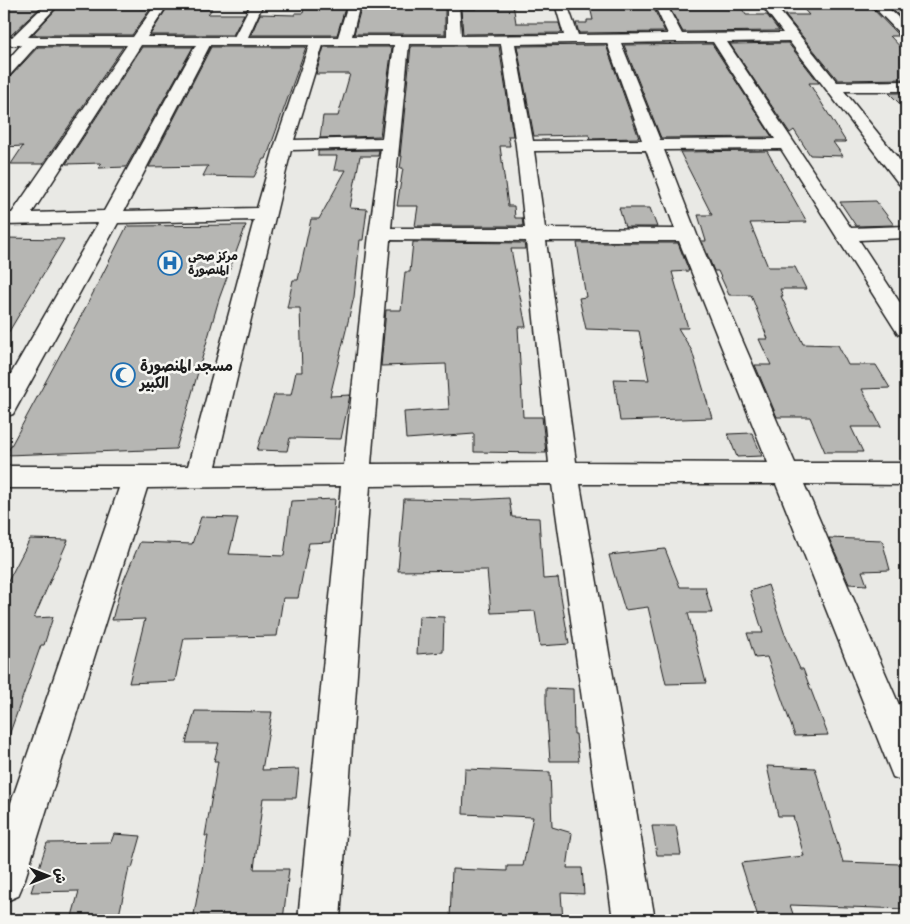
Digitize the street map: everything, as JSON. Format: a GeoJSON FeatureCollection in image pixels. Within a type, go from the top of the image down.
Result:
{"type":"FeatureCollection","features":[{"type":"Feature","properties":{"kind":"street"},"geometry":{"type":"LineString","coordinates":[[10,41],[53,4]]}},
{"type":"Feature","properties":{"kind":"street"},"geometry":{"type":"LineString","coordinates":[[11,219],[162,4]]}},
{"type":"Feature","properties":{"kind":"street"},"geometry":{"type":"LineString","coordinates":[[239,41],[256,4]]}},
{"type":"Feature","properties":{"kind":"street"},"geometry":{"type":"LineString","coordinates":[[344,41],[354,4]]}},
{"type":"Feature","properties":{"kind":"street"},"geometry":{"type":"LineString","coordinates":[[453,4],[454,40]]}},
{"type":"Feature","properties":{"kind":"street"},"geometry":{"type":"LineString","coordinates":[[561,4],[572,39]]}},
{"type":"Feature","properties":{"kind":"street"},"geometry":{"type":"LineString","coordinates":[[660,4],[678,38]]}},
{"type":"Feature","properties":{"kind":"street"},"geometry":{"type":"LineString","coordinates":[[767,4],[791,37],[906,180]]}},
{"type":"Feature","properties":{"kind":"street"},"geometry":{"type":"LineString","coordinates":[[877,4],[906,32]]}},
{"type":"Feature","properties":{"kind":"street"},"geometry":{"type":"LineString","coordinates":[[10,41],[344,41],[791,37]]}},
{"type":"Feature","properties":{"kind":"street"},"geometry":{"type":"LineString","coordinates":[[718,38],[906,329]]}},
{"type":"Feature","properties":{"kind":"street"},"geometry":{"type":"LineString","coordinates":[[612,39],[687,234],[788,474],[906,764]]}},
{"type":"Feature","properties":{"kind":"street"},"geometry":{"type":"LineString","coordinates":[[319,920],[355,474],[379,234],[402,40]]}},
{"type":"Feature","properties":{"kind":"street"},"geometry":{"type":"LineString","coordinates":[[507,40],[525,146],[537,235],[564,473],[634,920]]}},
{"type":"Feature","properties":{"kind":"street"},"geometry":{"type":"LineString","coordinates":[[4,73],[33,41]]}},
{"type":"Feature","properties":{"kind":"street"},"geometry":{"type":"LineString","coordinates":[[4,408],[111,217],[205,41]]}},
{"type":"Feature","properties":{"kind":"street"},"geometry":{"type":"LineString","coordinates":[[199,477],[265,214],[316,41]]}},
{"type":"Feature","properties":{"kind":"street"},"geometry":{"type":"LineString","coordinates":[[832,87],[906,86]]}},
{"type":"Feature","properties":{"kind":"street"},"geometry":{"type":"LineString","coordinates":[[284,145],[389,144]]}},
{"type":"Feature","properties":{"kind":"street"},"geometry":{"type":"LineString","coordinates":[[525,146],[786,144]]}},
{"type":"Feature","properties":{"kind":"street"},"geometry":{"type":"LineString","coordinates":[[11,219],[265,214]]}},
{"type":"Feature","properties":{"kind":"street"},"geometry":{"type":"LineString","coordinates":[[845,234],[906,232]]}},
{"type":"Feature","properties":{"kind":"street"},"geometry":{"type":"LineString","coordinates":[[379,234],[687,234]]}},
{"type":"Feature","properties":{"kind":"street"},"geometry":{"type":"LineString","coordinates":[[4,477],[136,478],[564,473],[788,474],[905,477]]}},
{"type":"Feature","properties":{"kind":"street"},"geometry":{"type":"LineString","coordinates":[[4,882],[136,478]]}},
{"type":"Feature","properties":{"kind":"building"},"geometry":{"type":"Polygon","coordinates":[[[4,4],[44,4],[11,35],[4,35],[4,4]]]}},
{"type":"Feature","properties":{"kind":"building"},"geometry":{"type":"Polygon","coordinates":[[[61,4],[141,5],[139,8],[151,8],[132,35],[32,35],[61,4]]]}},
{"type":"Feature","properties":{"kind":"building"},"geometry":{"type":"Polygon","coordinates":[[[475,4],[513,4],[516,23],[559,23],[562,33],[463,34],[461,9],[476,9],[475,4]]]}},
{"type":"Feature","properties":{"kind":"building"},"geometry":{"type":"Polygon","coordinates":[[[683,4],[739,4],[746,15],[767,15],[779,31],[683,32],[669,7],[685,6],[683,4]]]}},
{"type":"Feature","properties":{"kind":"building"},"geometry":{"type":"Polygon","coordinates":[[[799,4],[869,5],[899,36],[890,36],[906,53],[906,79],[838,80],[785,15],[809,15],[799,4]]]}},
{"type":"Feature","properties":{"kind":"building"},"geometry":{"type":"Polygon","coordinates":[[[888,5],[906,6],[906,23],[888,5]]]}},
{"type":"Feature","properties":{"kind":"building"},"geometry":{"type":"Polygon","coordinates":[[[590,7],[653,7],[665,32],[579,33],[576,23],[587,23],[587,20],[593,20],[590,7]]]}},
{"type":"Feature","properties":{"kind":"building"},"geometry":{"type":"Polygon","coordinates":[[[167,8],[212,9],[208,14],[244,14],[233,35],[150,35],[167,8]]]}},
{"type":"Feature","properties":{"kind":"building"},"geometry":{"type":"Polygon","coordinates":[[[345,8],[337,35],[251,35],[260,14],[295,15],[295,13],[303,13],[304,9],[345,8]]]}},
{"type":"Feature","properties":{"kind":"building"},"geometry":{"type":"Polygon","coordinates":[[[361,8],[445,9],[445,34],[354,34],[361,8]]]}},
{"type":"Feature","properties":{"kind":"building"},"geometry":{"type":"Polygon","coordinates":[[[788,43],[819,83],[809,83],[846,142],[833,142],[843,156],[810,155],[794,130],[790,133],[730,44],[788,43]]]}},
{"type":"Feature","properties":{"kind":"building"},"geometry":{"type":"Polygon","coordinates":[[[712,44],[772,137],[661,138],[624,45],[712,44]]]}},
{"type":"Feature","properties":{"kind":"building"},"geometry":{"type":"Polygon","coordinates":[[[606,45],[639,138],[590,139],[589,135],[534,136],[517,46],[606,45]]]}},
{"type":"Feature","properties":{"kind":"building"},"geometry":{"type":"Polygon","coordinates":[[[411,46],[499,46],[513,136],[508,136],[510,146],[500,146],[508,206],[514,206],[515,218],[522,218],[523,226],[415,226],[418,206],[397,206],[403,168],[400,168],[402,156],[400,156],[411,46]]]}},
{"type":"Feature","properties":{"kind":"building"},"geometry":{"type":"Polygon","coordinates":[[[38,47],[123,47],[43,164],[11,164],[23,146],[4,147],[4,79],[10,77],[38,47]]]}},
{"type":"Feature","properties":{"kind":"building"},"geometry":{"type":"Polygon","coordinates":[[[142,47],[193,47],[126,167],[99,168],[101,163],[66,164],[142,47]]]}},
{"type":"Feature","properties":{"kind":"building"},"geometry":{"type":"Polygon","coordinates":[[[211,47],[306,47],[266,159],[263,159],[254,177],[203,176],[208,166],[149,167],[211,47]]]}},
{"type":"Feature","properties":{"kind":"building"},"geometry":{"type":"Polygon","coordinates":[[[324,47],[392,47],[380,136],[320,138],[323,116],[338,116],[350,74],[316,74],[324,47]]]}},
{"type":"Feature","properties":{"kind":"building"},"geometry":{"type":"Polygon","coordinates":[[[889,93],[906,93],[906,110],[889,93]]]}},
{"type":"Feature","properties":{"kind":"building"},"geometry":{"type":"Polygon","coordinates":[[[379,150],[378,156],[360,156],[350,208],[367,209],[363,240],[360,240],[354,297],[330,396],[350,395],[341,439],[290,438],[287,451],[257,450],[274,395],[291,395],[296,372],[302,372],[300,308],[287,308],[293,280],[298,280],[311,219],[319,219],[346,170],[334,170],[337,156],[318,156],[318,151],[379,150]]]}},
{"type":"Feature","properties":{"kind":"building"},"geometry":{"type":"Polygon","coordinates":[[[767,151],[807,222],[750,223],[768,267],[795,267],[806,289],[780,289],[783,296],[781,296],[803,344],[838,345],[848,365],[876,365],[890,388],[862,389],[881,427],[851,427],[863,452],[825,452],[810,417],[777,417],[755,365],[771,365],[759,339],[768,339],[751,295],[729,295],[718,271],[714,271],[702,241],[706,241],[698,215],[712,215],[680,152],[767,151]]]}},
{"type":"Feature","properties":{"kind":"building"},"geometry":{"type":"Polygon","coordinates":[[[876,201],[894,225],[856,226],[840,202],[876,201]]]}},
{"type":"Feature","properties":{"kind":"building"},"geometry":{"type":"Polygon","coordinates":[[[619,208],[650,208],[657,227],[625,227],[619,208]]]}},
{"type":"Feature","properties":{"kind":"building","name":"مسجد المنصورة الكبير"},"geometry":{"type":"Polygon","coordinates":[[[246,225],[219,299],[176,449],[6,455],[127,226],[246,225]]]}},
{"type":"Feature","properties":{"kind":"building"},"geometry":{"type":"Polygon","coordinates":[[[4,238],[64,239],[4,340],[4,238]]]}},
{"type":"Feature","properties":{"kind":"building"},"geometry":{"type":"Polygon","coordinates":[[[413,242],[524,243],[525,249],[511,249],[526,327],[518,327],[523,417],[542,417],[546,453],[474,452],[474,434],[406,439],[404,412],[449,409],[446,364],[381,366],[386,310],[401,310],[405,272],[410,272],[413,242]]]}},
{"type":"Feature","properties":{"kind":"building"},"geometry":{"type":"Polygon","coordinates":[[[577,243],[678,243],[689,271],[672,272],[688,328],[678,328],[692,351],[712,418],[620,421],[614,379],[649,380],[639,331],[586,329],[579,298],[586,297],[577,243]]]}},
{"type":"Feature","properties":{"kind":"building"},"geometry":{"type":"Polygon","coordinates":[[[752,433],[762,456],[737,457],[728,434],[752,433]]]}},
{"type":"Feature","properties":{"kind":"building"},"geometry":{"type":"Polygon","coordinates":[[[509,498],[512,517],[539,518],[543,579],[558,578],[569,644],[540,646],[535,611],[491,613],[487,570],[398,571],[404,499],[471,500],[509,498]]]}},
{"type":"Feature","properties":{"kind":"building"},"geometry":{"type":"Polygon","coordinates":[[[335,499],[331,542],[309,543],[298,598],[283,598],[277,636],[184,638],[175,681],[129,683],[145,619],[112,620],[121,587],[140,542],[192,544],[201,517],[238,518],[229,554],[284,556],[291,501],[335,499]]]}},
{"type":"Feature","properties":{"kind":"building"},"geometry":{"type":"Polygon","coordinates":[[[829,538],[882,540],[890,570],[862,571],[867,585],[849,584],[829,538]]]}},
{"type":"Feature","properties":{"kind":"building"},"geometry":{"type":"Polygon","coordinates":[[[30,539],[68,540],[34,618],[53,617],[44,645],[41,645],[7,741],[4,741],[4,589],[30,539]]]}},
{"type":"Feature","properties":{"kind":"building"},"geometry":{"type":"Polygon","coordinates":[[[665,549],[680,587],[705,587],[712,613],[688,613],[706,683],[666,684],[648,607],[625,610],[609,555],[665,549]]]}},
{"type":"Feature","properties":{"kind":"building"},"geometry":{"type":"Polygon","coordinates":[[[768,585],[784,632],[800,669],[803,669],[828,735],[795,736],[767,657],[755,658],[747,633],[763,633],[750,591],[768,585]]]}},
{"type":"Feature","properties":{"kind":"building"},"geometry":{"type":"Polygon","coordinates":[[[419,616],[444,617],[443,652],[417,654],[419,616]]]}},
{"type":"Feature","properties":{"kind":"building"},"geometry":{"type":"Polygon","coordinates":[[[546,688],[573,689],[574,734],[576,734],[579,761],[550,761],[546,688]]]}},
{"type":"Feature","properties":{"kind":"building"},"geometry":{"type":"Polygon","coordinates":[[[195,711],[272,712],[262,770],[299,769],[296,798],[263,798],[254,869],[289,869],[283,920],[193,920],[208,836],[205,836],[218,761],[214,761],[219,743],[186,743],[195,711]]]}},
{"type":"Feature","properties":{"kind":"building"},"geometry":{"type":"Polygon","coordinates":[[[767,766],[815,768],[843,862],[900,864],[906,883],[906,909],[790,905],[795,920],[759,920],[741,863],[804,856],[793,816],[778,816],[767,766]]]}},
{"type":"Feature","properties":{"kind":"building"},"geometry":{"type":"Polygon","coordinates":[[[465,769],[550,772],[552,827],[572,833],[567,868],[582,868],[584,894],[561,893],[563,920],[450,920],[452,869],[507,871],[507,866],[523,866],[533,817],[463,814],[465,769]]]}},
{"type":"Feature","properties":{"kind":"building"},"geometry":{"type":"Polygon","coordinates":[[[652,826],[676,826],[681,855],[657,855],[652,826]]]}},
{"type":"Feature","properties":{"kind":"building"},"geometry":{"type":"Polygon","coordinates":[[[114,834],[141,836],[132,868],[129,868],[118,920],[71,920],[79,891],[31,892],[47,843],[111,842],[114,834]]]}},
{"type":"Feature","properties":{"kind":"place","name":"مركز صحي المنصورة"},"geometry":{"type":"Point","coordinates":[170,263]}},
{"type":"Feature","properties":{"kind":"place","name":"مسجد المنصورة الكبير"},"geometry":{"type":"Point","coordinates":[123,375]}}]}
